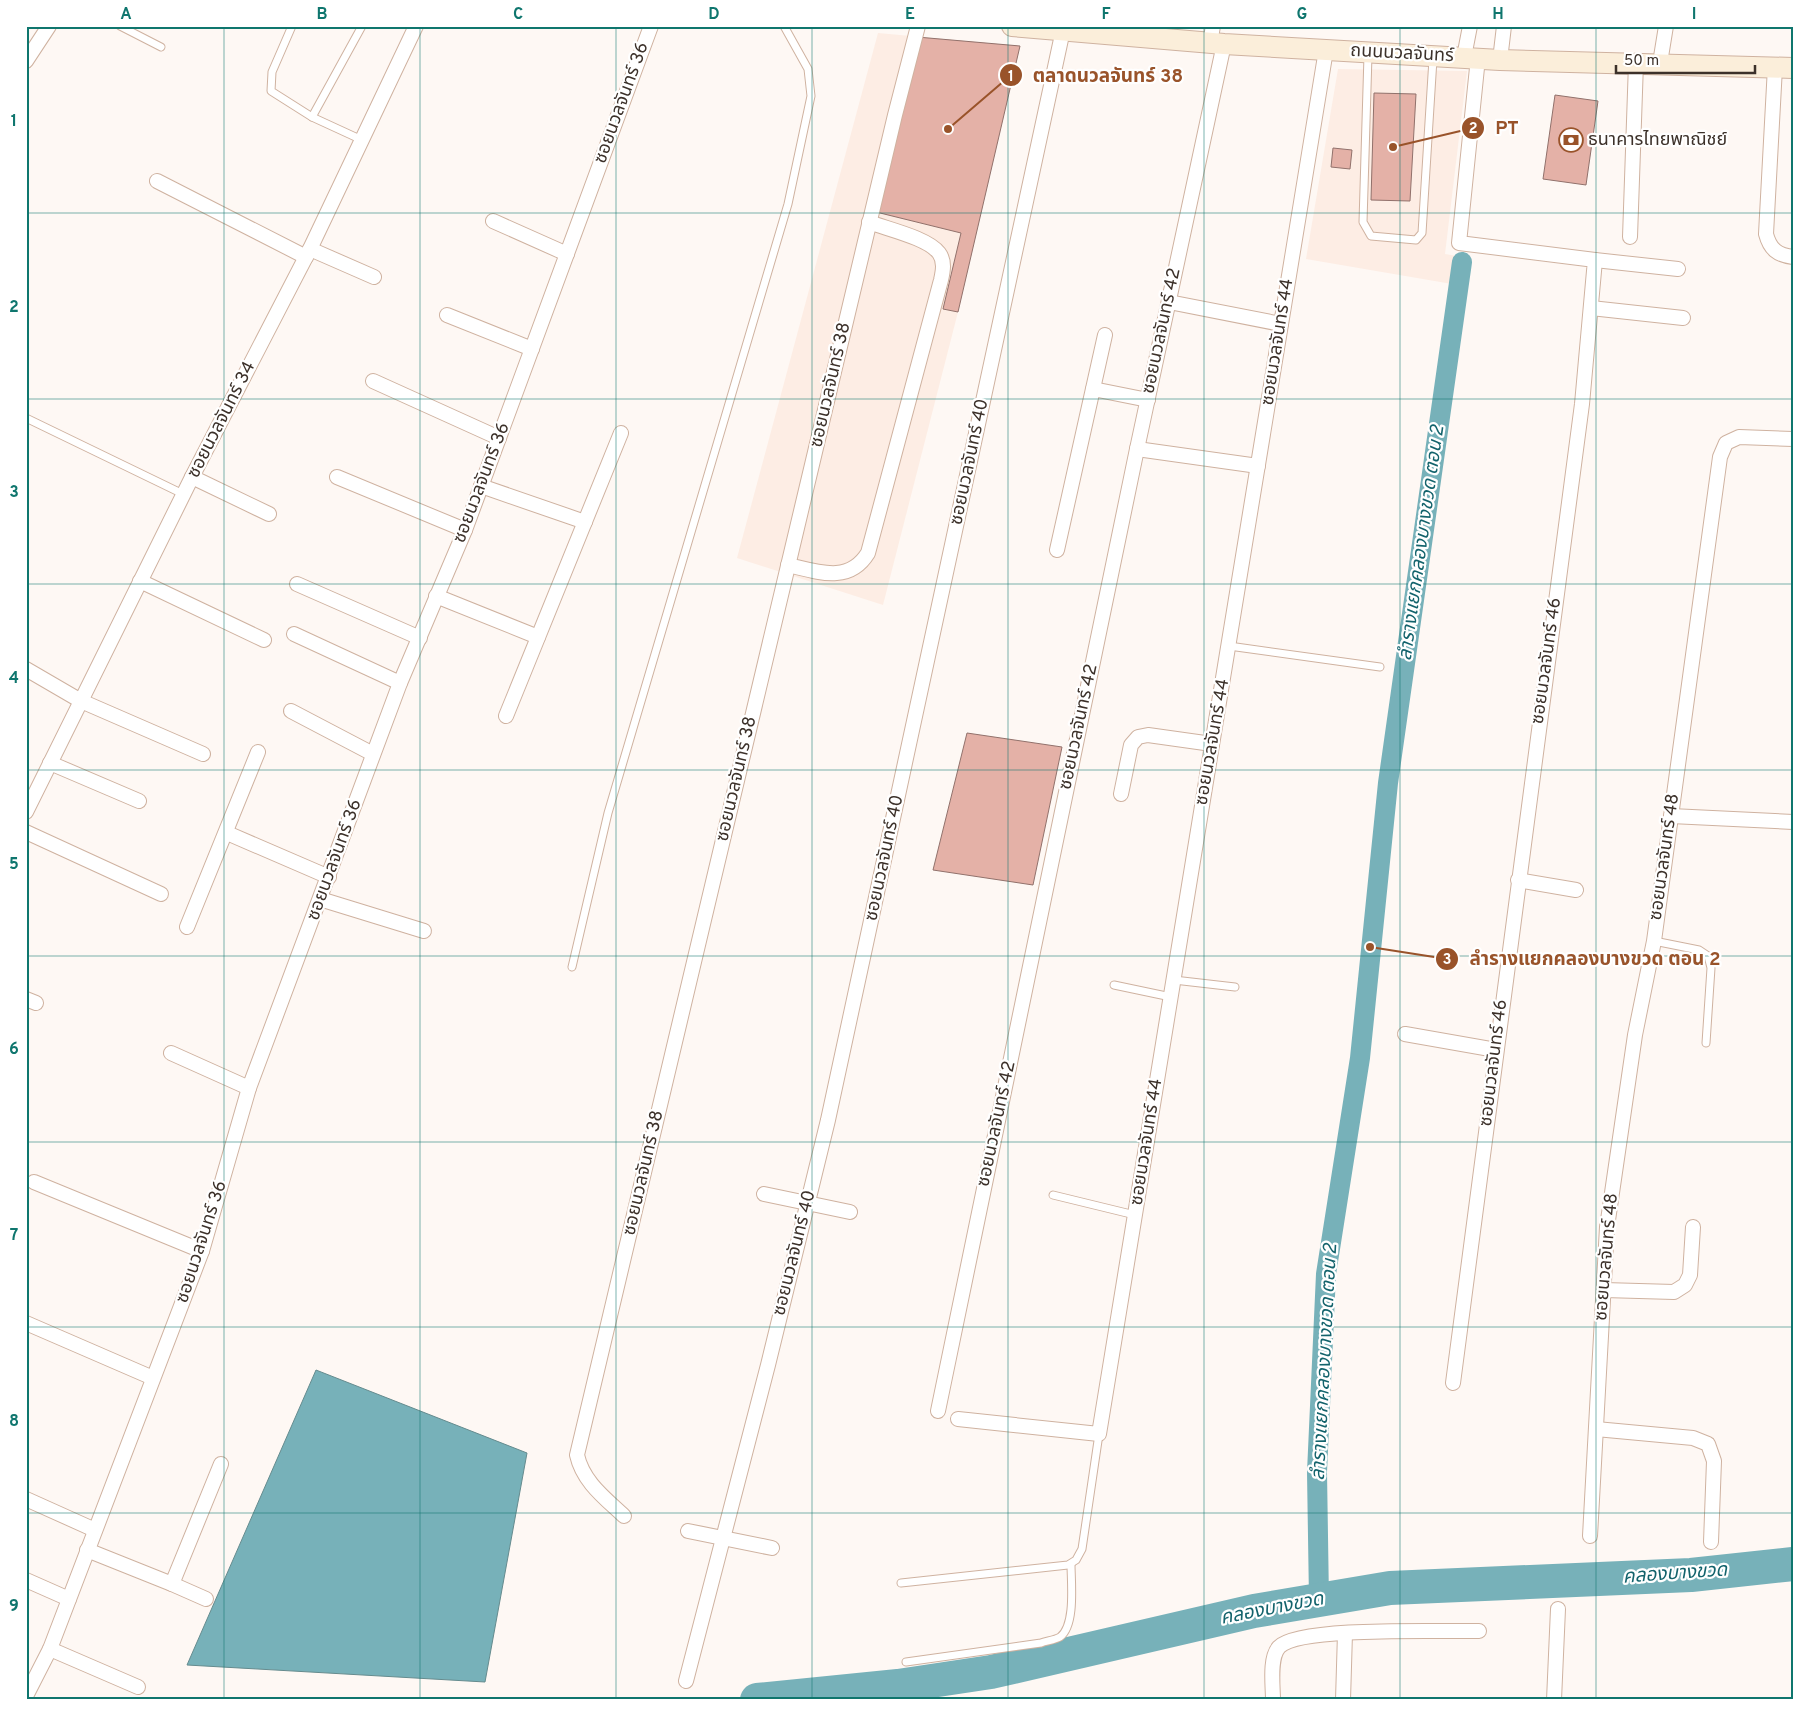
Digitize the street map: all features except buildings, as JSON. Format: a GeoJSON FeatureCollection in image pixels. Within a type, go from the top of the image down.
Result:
{"type":"FeatureCollection","features":[{"type":"Feature","properties":{"kind":"main road","name":"ถนนนวลจันทร์"},"geometry":{"type":"LineString","coordinates":[[1012,26],[1216,38],[1326,50],[1500,60],[1784,67]]}},
{"type":"Feature","properties":{"kind":"street"},"geometry":{"type":"LineString","coordinates":[[26,61],[49,26]]}},
{"type":"Feature","properties":{"kind":"street","name":"ซอยนวลจันทร์ 34"},"geometry":{"type":"LineString","coordinates":[[26,812],[183,494],[308,253],[416,26]]}},
{"type":"Feature","properties":{"kind":"street","name":"ซอยนวลจันทร์ 36"},"geometry":{"type":"LineString","coordinates":[[26,1696],[50,1649],[202,1251],[249,1088],[400,683],[465,530],[651,26]]}},
{"type":"Feature","properties":{"kind":"street","name":"ซอยนวลจันทร์ 38"},"geometry":{"type":"LineString","coordinates":[[624,1516],[591,1486],[580,1467],[577,1455],[869,222],[918,26]]}},
{"type":"Feature","properties":{"kind":"street"},"geometry":{"type":"LineString","coordinates":[[1470,26],[1471,58],[1459,243],[1678,269]]}},
{"type":"Feature","properties":{"kind":"street"},"geometry":{"type":"LineString","coordinates":[[1500,60],[1504,26]]}},
{"type":"Feature","properties":{"kind":"street"},"geometry":{"type":"LineString","coordinates":[[1660,63],[1666,26]]}},
{"type":"Feature","properties":{"kind":"street","name":"ซอยนวลจันทร์ 40"},"geometry":{"type":"LineString","coordinates":[[686,1681],[808,1203],[834,1091],[1063,30]]}},
{"type":"Feature","properties":{"kind":"street","name":"ซอยนวลจันทร์ 42"},"geometry":{"type":"LineString","coordinates":[[938,1411],[1169,302],[1216,38]]}},
{"type":"Feature","properties":{"kind":"street","name":"ซอยนวลจันทร์ 44"},"geometry":{"type":"LineString","coordinates":[[1099,1434],[1326,50]]}},
{"type":"Feature","properties":{"kind":"street"},"geometry":{"type":"LineString","coordinates":[[1630,237],[1636,63]]}},
{"type":"Feature","properties":{"kind":"street"},"geometry":{"type":"LineString","coordinates":[[1784,67],[1766,234],[1768,243],[1776,252],[1793,257]]}},
{"type":"Feature","properties":{"kind":"street"},"geometry":{"type":"LineString","coordinates":[[157,181],[308,253],[374,277]]}},
{"type":"Feature","properties":{"kind":"street"},"geometry":{"type":"LineString","coordinates":[[492,221],[567,254]]}},
{"type":"Feature","properties":{"kind":"street"},"geometry":{"type":"LineString","coordinates":[[788,566],[817,572],[843,572],[857,567],[868,553],[941,280],[942,260],[940,254],[930,245],[869,222]]}},
{"type":"Feature","properties":{"kind":"street","name":"ซอยนวลจันทร์ 46"},"geometry":{"type":"LineString","coordinates":[[1453,1383],[1582,404],[1595,260]]}},
{"type":"Feature","properties":{"kind":"street"},"geometry":{"type":"LineString","coordinates":[[1169,302],[1281,324]]}},
{"type":"Feature","properties":{"kind":"street"},"geometry":{"type":"LineString","coordinates":[[1591,308],[1683,318]]}},
{"type":"Feature","properties":{"kind":"street"},"geometry":{"type":"LineString","coordinates":[[447,315],[532,349]]}},
{"type":"Feature","properties":{"kind":"street"},"geometry":{"type":"LineString","coordinates":[[1057,550],[1105,335]]}},
{"type":"Feature","properties":{"kind":"street"},"geometry":{"type":"LineString","coordinates":[[373,381],[499,438]]}},
{"type":"Feature","properties":{"kind":"street"},"geometry":{"type":"LineString","coordinates":[[1093,389],[1148,400]]}},
{"type":"Feature","properties":{"kind":"street"},"geometry":{"type":"LineString","coordinates":[[506,716],[621,434]]}},
{"type":"Feature","properties":{"kind":"street","name":"ซอยนวลจันทร์ 48"},"geometry":{"type":"LineString","coordinates":[[1590,1536],[1607,1227],[1633,1045],[1654,941],[1720,457],[1726,443],[1739,437],[1793,439]]}},
{"type":"Feature","properties":{"kind":"street"},"geometry":{"type":"LineString","coordinates":[[1137,449],[1258,466]]}},
{"type":"Feature","properties":{"kind":"street"},"geometry":{"type":"LineString","coordinates":[[192,477],[270,514]]}},
{"type":"Feature","properties":{"kind":"street"},"geometry":{"type":"LineString","coordinates":[[337,478],[465,530]]}},
{"type":"Feature","properties":{"kind":"street"},"geometry":{"type":"LineString","coordinates":[[481,486],[585,522]]}},
{"type":"Feature","properties":{"kind":"street"},"geometry":{"type":"LineString","coordinates":[[140,581],[264,640]]}},
{"type":"Feature","properties":{"kind":"street"},"geometry":{"type":"LineString","coordinates":[[297,584],[420,638]]}},
{"type":"Feature","properties":{"kind":"street"},"geometry":{"type":"LineString","coordinates":[[436,596],[538,636]]}},
{"type":"Feature","properties":{"kind":"street"},"geometry":{"type":"LineString","coordinates":[[294,634],[400,683]]}},
{"type":"Feature","properties":{"kind":"street"},"geometry":{"type":"LineString","coordinates":[[26,668],[81,701],[203,754]]}},
{"type":"Feature","properties":{"kind":"street"},"geometry":{"type":"LineString","coordinates":[[291,711],[373,754]]}},
{"type":"Feature","properties":{"kind":"street"},"geometry":{"type":"LineString","coordinates":[[1121,794],[1132,745],[1138,737],[1148,735],[1212,744]]}},
{"type":"Feature","properties":{"kind":"street"},"geometry":{"type":"LineString","coordinates":[[187,927],[258,752]]}},
{"type":"Feature","properties":{"kind":"street"},"geometry":{"type":"LineString","coordinates":[[50,764],[139,801]]}},
{"type":"Feature","properties":{"kind":"street"},"geometry":{"type":"LineString","coordinates":[[1671,816],[1793,822]]}},
{"type":"Feature","properties":{"kind":"street"},"geometry":{"type":"LineString","coordinates":[[26,832],[161,894]]}},
{"type":"Feature","properties":{"kind":"street"},"geometry":{"type":"LineString","coordinates":[[227,832],[329,877]]}},
{"type":"Feature","properties":{"kind":"street"},"geometry":{"type":"LineString","coordinates":[[1518,880],[1576,890]]}},
{"type":"Feature","properties":{"kind":"street"},"geometry":{"type":"LineString","coordinates":[[320,899],[424,931]]}},
{"type":"Feature","properties":{"kind":"street"},"geometry":{"type":"LineString","coordinates":[[1405,1034],[1496,1050]]}},
{"type":"Feature","properties":{"kind":"street"},"geometry":{"type":"LineString","coordinates":[[171,1053],[249,1088]]}},
{"type":"Feature","properties":{"kind":"street"},"geometry":{"type":"LineString","coordinates":[[34,1182],[202,1251]]}},
{"type":"Feature","properties":{"kind":"street"},"geometry":{"type":"LineString","coordinates":[[764,1194],[850,1212]]}},
{"type":"Feature","properties":{"kind":"street"},"geometry":{"type":"LineString","coordinates":[[1604,1290],[1674,1292],[1685,1286],[1690,1275],[1692,1227]]}},
{"type":"Feature","properties":{"kind":"street"},"geometry":{"type":"LineString","coordinates":[[26,1323],[153,1378]]}},
{"type":"Feature","properties":{"kind":"street"},"geometry":{"type":"LineString","coordinates":[[958,1419],[1099,1434]]}},
{"type":"Feature","properties":{"kind":"street"},"geometry":{"type":"LineString","coordinates":[[1596,1429],[1693,1438],[1708,1444],[1714,1461],[1711,1542]]}},
{"type":"Feature","properties":{"kind":"street"},"geometry":{"type":"LineString","coordinates":[[172,1584],[221,1464]]}},
{"type":"Feature","properties":{"kind":"street"},"geometry":{"type":"LineString","coordinates":[[26,1499],[95,1530]]}},
{"type":"Feature","properties":{"kind":"street"},"geometry":{"type":"LineString","coordinates":[[688,1531],[772,1548]]}},
{"type":"Feature","properties":{"kind":"street"},"geometry":{"type":"LineString","coordinates":[[87,1550],[206,1599]]}},
{"type":"Feature","properties":{"kind":"street"},"geometry":{"type":"LineString","coordinates":[[26,1580],[69,1599]]}},
{"type":"Feature","properties":{"kind":"street"},"geometry":{"type":"LineString","coordinates":[[1554,1700],[1558,1609]]}},
{"type":"Feature","properties":{"kind":"street"},"geometry":{"type":"LineString","coordinates":[[1273,1700],[1274,1661],[1278,1648],[1288,1640],[1345,1633],[1479,1631]]}},
{"type":"Feature","properties":{"kind":"street"},"geometry":{"type":"LineString","coordinates":[[1343,1700],[1345,1633]]}},
{"type":"Feature","properties":{"kind":"street"},"geometry":{"type":"LineString","coordinates":[[50,1649],[138,1687]]}},
{"type":"Feature","properties":{"kind":"lane"},"geometry":{"type":"LineString","coordinates":[[120,26],[161,47]]}},
{"type":"Feature","properties":{"kind":"lane"},"geometry":{"type":"LineString","coordinates":[[292,26],[272,72],[271,91],[312,117],[362,140]]}},
{"type":"Feature","properties":{"kind":"lane"},"geometry":{"type":"LineString","coordinates":[[312,117],[362,26]]}},
{"type":"Feature","properties":{"kind":"lane"},"geometry":{"type":"LineString","coordinates":[[572,967],[608,813],[788,204],[811,96],[808,69],[784,26]]}},
{"type":"Feature","properties":{"kind":"lane"},"geometry":{"type":"LineString","coordinates":[[1369,52],[1363,222],[1371,236],[1416,240],[1422,233],[1433,56]]}},
{"type":"Feature","properties":{"kind":"lane"},"geometry":{"type":"LineString","coordinates":[[26,418],[183,494]]}},
{"type":"Feature","properties":{"kind":"lane"},"geometry":{"type":"LineString","coordinates":[[1229,646],[1380,667]]}},
{"type":"Feature","properties":{"kind":"lane"},"geometry":{"type":"LineString","coordinates":[[1654,941],[1699,950],[1708,956],[1711,968],[1706,1043]]}},
{"type":"Feature","properties":{"kind":"lane"},"geometry":{"type":"LineString","coordinates":[[1174,980],[1235,987]]}},
{"type":"Feature","properties":{"kind":"lane"},"geometry":{"type":"LineString","coordinates":[[1114,985],[1171,997]]}},
{"type":"Feature","properties":{"kind":"lane"},"geometry":{"type":"LineString","coordinates":[[1053,1195],[1135,1215]]}},
{"type":"Feature","properties":{"kind":"lane"},"geometry":{"type":"LineString","coordinates":[[900,1583],[1071,1564],[1078,1558],[1082,1549],[1099,1434]]}},
{"type":"Feature","properties":{"kind":"lane"},"geometry":{"type":"LineString","coordinates":[[906,1662],[1041,1643],[1059,1637],[1065,1630],[1071,1614],[1071,1564]]}},
{"type":"Feature","properties":{"kind":"shaded area"},"geometry":{"type":"Polygon","coordinates":[[[878,33],[1020,46],[958,312],[883,605],[737,558],[878,33]]]}},
{"type":"Feature","properties":{"kind":"shaded area"},"geometry":{"type":"Polygon","coordinates":[[[1338,69],[1467,71],[1445,254],[1457,256],[1452,284],[1306,259],[1338,69]]]}},
{"type":"Feature","properties":{"kind":"water"},"geometry":{"type":"Polygon","coordinates":[[[316,1370],[527,1453],[485,1682],[187,1665],[316,1370]]]}},
{"type":"Feature","properties":{"kind":"waterway","name":"ลำรางแยกคลองบางขวด ตอน 2"},"geometry":{"type":"LineString","coordinates":[[1319,1600],[1317,1472],[1326,1274],[1360,1058],[1388,783],[1462,262]]}},
{"type":"Feature","properties":{"kind":"waterway","name":"คลองบางขวด"},"geometry":{"type":"LineString","coordinates":[[757,1700],[898,1686],[991,1672],[1254,1611],[1390,1588],[1691,1575],[1793,1564]]}},
{"type":"Feature","properties":{"kind":"place","name":"ตลาดนวลจันทร์ 38"},"geometry":{"type":"Point","coordinates":[948,129]}},
{"type":"Feature","properties":{"kind":"place","name":"ธนาคารไทยพาณิชย์"},"geometry":{"type":"Point","coordinates":[1571,140]}},
{"type":"Feature","properties":{"kind":"place","name":"PT"},"geometry":{"type":"Point","coordinates":[1393,147]}},
{"type":"Feature","properties":{"kind":"place","name":"ลำรางแยกคลองบางขวด ตอน 2"},"geometry":{"type":"Point","coordinates":[1370,947]}}]}
